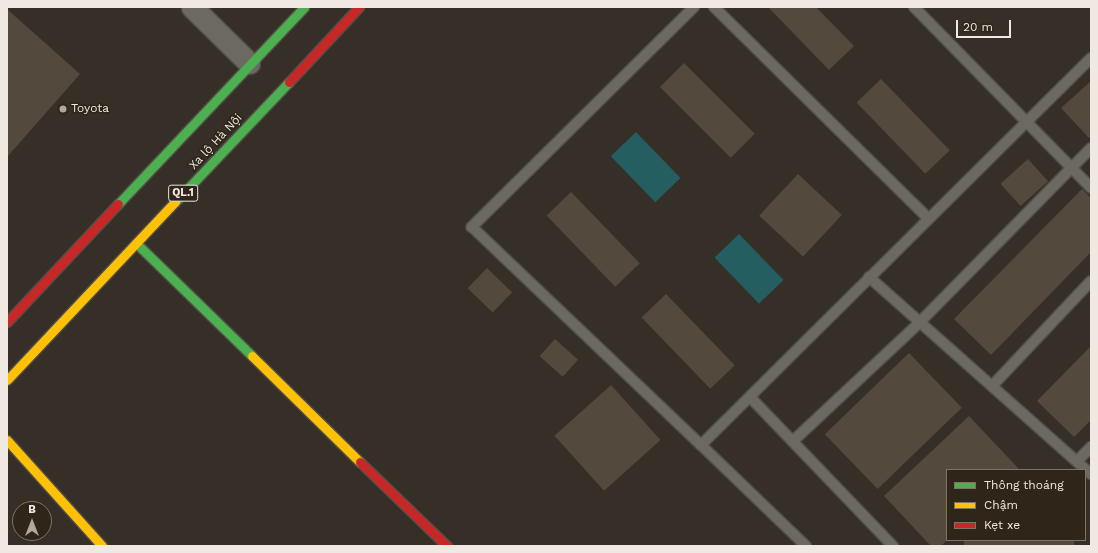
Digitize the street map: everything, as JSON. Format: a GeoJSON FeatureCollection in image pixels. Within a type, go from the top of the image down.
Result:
{"type":"FeatureCollection","features":[{"type":"Feature","properties":{"kind":"main road"},"geometry":{"type":"LineString","coordinates":[[7,322],[248,63],[304,7]]}},
{"type":"Feature","properties":{"kind":"main road","name":"Xa lộ Hà Nội"},"geometry":{"type":"LineString","coordinates":[[7,380],[359,7]]}},
{"type":"Feature","properties":{"kind":"main road"},"geometry":{"type":"LineString","coordinates":[[136,243],[447,546]]}},
{"type":"Feature","properties":{"kind":"main road"},"geometry":{"type":"LineString","coordinates":[[7,440],[102,546]]}},
{"type":"Feature","properties":{"kind":"street"},"geometry":{"type":"LineString","coordinates":[[192,7],[248,63]]}},
{"type":"Feature","properties":{"kind":"lane"},"geometry":{"type":"LineString","coordinates":[[694,7],[472,227],[806,546]]}},
{"type":"Feature","properties":{"kind":"lane"},"geometry":{"type":"LineString","coordinates":[[714,7],[928,218]]}},
{"type":"Feature","properties":{"kind":"lane"},"geometry":{"type":"LineString","coordinates":[[914,7],[1024,122],[1091,188]]}},
{"type":"Feature","properties":{"kind":"lane"},"geometry":{"type":"LineString","coordinates":[[701,445],[1024,122],[1091,58]]}},
{"type":"Feature","properties":{"kind":"lane"},"geometry":{"type":"LineString","coordinates":[[793,441],[920,322],[1070,167],[1091,148]]}},
{"type":"Feature","properties":{"kind":"lane"},"geometry":{"type":"LineString","coordinates":[[869,277],[1085,469]]}},
{"type":"Feature","properties":{"kind":"lane"},"geometry":{"type":"LineString","coordinates":[[992,386],[1091,281]]}},
{"type":"Feature","properties":{"kind":"lane"},"geometry":{"type":"LineString","coordinates":[[750,397],[893,546]]}},
{"type":"Feature","properties":{"kind":"lane"},"geometry":{"type":"LineString","coordinates":[[1077,462],[1091,447]]}},
{"type":"Feature","properties":{"kind":"water"},"geometry":{"type":"Polygon","coordinates":[[[636,132],[680,178],[655,202],[611,156],[636,132]]]}},
{"type":"Feature","properties":{"kind":"water"},"geometry":{"type":"Polygon","coordinates":[[[739,234],[783,280],[759,304],[715,258],[739,234]]]}},
{"type":"Feature","properties":{"kind":"building"},"geometry":{"type":"Polygon","coordinates":[[[768,7],[816,7],[854,46],[829,70],[768,7]]]}},
{"type":"Feature","properties":{"kind":"building"},"geometry":{"type":"Polygon","coordinates":[[[7,9],[80,74],[8,156],[7,155],[7,9]]]}},
{"type":"Feature","properties":{"kind":"building"},"geometry":{"type":"Polygon","coordinates":[[[684,63],[755,134],[731,158],[660,87],[684,63]]]}},
{"type":"Feature","properties":{"kind":"building"},"geometry":{"type":"Polygon","coordinates":[[[881,79],[950,150],[925,174],[857,103],[881,79]]]}},
{"type":"Feature","properties":{"kind":"building"},"geometry":{"type":"Polygon","coordinates":[[[1091,81],[1091,136],[1089,138],[1061,108],[1091,81]]]}},
{"type":"Feature","properties":{"kind":"building"},"geometry":{"type":"Polygon","coordinates":[[[1028,159],[1048,181],[1021,206],[1001,184],[1028,159]]]}},
{"type":"Feature","properties":{"kind":"building"},"geometry":{"type":"Polygon","coordinates":[[[798,174],[842,215],[803,257],[759,216],[798,174]]]}},
{"type":"Feature","properties":{"kind":"building"},"geometry":{"type":"Polygon","coordinates":[[[1082,189],[1091,198],[1091,252],[991,355],[954,319],[1082,189]]]}},
{"type":"Feature","properties":{"kind":"building"},"geometry":{"type":"Polygon","coordinates":[[[571,192],[640,263],[615,287],[547,216],[571,192]]]}},
{"type":"Feature","properties":{"kind":"building"},"geometry":{"type":"Polygon","coordinates":[[[487,268],[512,292],[493,312],[468,288],[487,268]]]}},
{"type":"Feature","properties":{"kind":"building"},"geometry":{"type":"Polygon","coordinates":[[[666,294],[735,365],[710,389],[642,318],[666,294]]]}},
{"type":"Feature","properties":{"kind":"building"},"geometry":{"type":"Polygon","coordinates":[[[555,339],[578,360],[563,377],[540,356],[555,339]]]}},
{"type":"Feature","properties":{"kind":"building"},"geometry":{"type":"Polygon","coordinates":[[[1091,346],[1091,420],[1074,437],[1037,401],[1091,346]]]}},
{"type":"Feature","properties":{"kind":"building"},"geometry":{"type":"Polygon","coordinates":[[[909,353],[962,408],[878,489],[825,434],[909,353]]]}},
{"type":"Feature","properties":{"kind":"building"},"geometry":{"type":"Polygon","coordinates":[[[611,385],[661,440],[604,491],[555,436],[611,385]]]}},
{"type":"Feature","properties":{"kind":"building"},"geometry":{"type":"Polygon","coordinates":[[[969,416],[1019,469],[946,469],[946,541],[941,546],[931,546],[884,496],[969,416]]]}},
{"type":"Feature","properties":{"kind":"building"},"geometry":{"type":"Polygon","coordinates":[[[964,541],[1074,541],[1074,546],[964,546],[964,541]]]}},
{"type":"Feature","properties":{"kind":"traffic: fast"},"geometry":{"type":"LineString","coordinates":[[118,204],[304,7]]}},
{"type":"Feature","properties":{"kind":"traffic: fast"},"geometry":{"type":"LineString","coordinates":[[175,202],[289,82]]}},
{"type":"Feature","properties":{"kind":"traffic: fast"},"geometry":{"type":"LineString","coordinates":[[136,243],[252,356]]}},
{"type":"Feature","properties":{"kind":"traffic: slow"},"geometry":{"type":"LineString","coordinates":[[7,380],[175,202]]}},
{"type":"Feature","properties":{"kind":"traffic: slow"},"geometry":{"type":"LineString","coordinates":[[252,356],[360,462]]}},
{"type":"Feature","properties":{"kind":"traffic: slow"},"geometry":{"type":"LineString","coordinates":[[7,440],[102,546]]}},
{"type":"Feature","properties":{"kind":"traffic: jam"},"geometry":{"type":"LineString","coordinates":[[289,82],[359,7]]}},
{"type":"Feature","properties":{"kind":"traffic: jam"},"geometry":{"type":"LineString","coordinates":[[7,322],[118,204]]}},
{"type":"Feature","properties":{"kind":"traffic: jam"},"geometry":{"type":"LineString","coordinates":[[360,462],[447,546]]}},
{"type":"Feature","properties":{"kind":"place","name":"Toyota"},"geometry":{"type":"Point","coordinates":[63,109]}}]}
